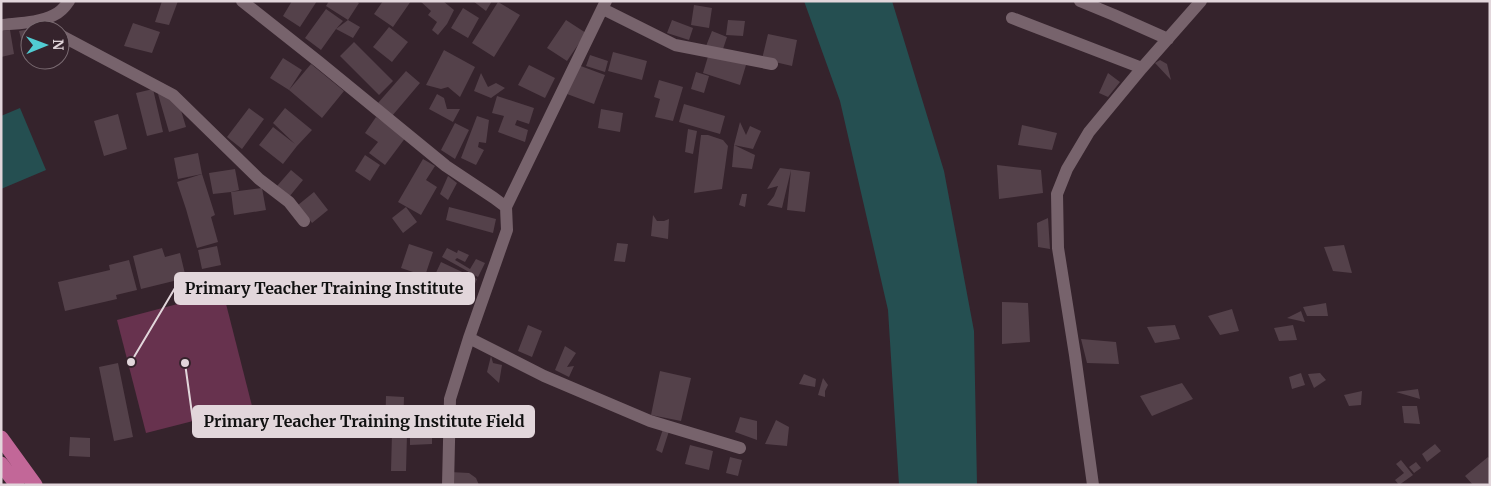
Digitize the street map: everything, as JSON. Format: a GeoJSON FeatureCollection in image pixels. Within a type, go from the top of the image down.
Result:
{"type":"FeatureCollection","features":[{"type":"Feature","properties":{"kind":"highway"},"geometry":{"type":"LineString","coordinates":[[1,438],[30,483]]}},
{"type":"Feature","properties":{"kind":"highway"},"geometry":{"type":"LineString","coordinates":[[1,464],[17,485]]}},
{"type":"Feature","properties":{"kind":"street"},"geometry":{"type":"LineString","coordinates":[[42,20],[54,16],[69,1]]}},
{"type":"Feature","properties":{"kind":"street"},"geometry":{"type":"LineString","coordinates":[[242,1],[446,166],[506,207]]}},
{"type":"Feature","properties":{"kind":"street"},"geometry":{"type":"LineString","coordinates":[[1080,1],[1168,39]]}},
{"type":"Feature","properties":{"kind":"street"},"geometry":{"type":"LineString","coordinates":[[1093,485],[1058,248],[1058,194],[1067,168],[1089,132],[1201,1]]}},
{"type":"Feature","properties":{"kind":"street"},"geometry":{"type":"LineString","coordinates":[[448,485],[450,399],[507,230],[506,207],[604,5],[675,45],[772,64]]}},
{"type":"Feature","properties":{"kind":"street"},"geometry":{"type":"LineString","coordinates":[[1012,18],[1142,68]]}},
{"type":"Feature","properties":{"kind":"street"},"geometry":{"type":"LineString","coordinates":[[1,25],[20,23]]}},
{"type":"Feature","properties":{"kind":"street"},"geometry":{"type":"LineString","coordinates":[[70,39],[173,94],[259,179],[288,202],[304,221]]}},
{"type":"Feature","properties":{"kind":"street"},"geometry":{"type":"LineString","coordinates":[[469,338],[544,376],[650,420],[740,448]]}},
{"type":"Feature","properties":{"kind":"shaded area"},"geometry":{"type":"Polygon","coordinates":[[[223,292],[252,406],[146,433],[117,320],[223,292]]]}},
{"type":"Feature","properties":{"kind":"water"},"geometry":{"type":"Polygon","coordinates":[[[804,1],[892,1],[944,171],[974,331],[977,485],[899,485],[888,310],[840,101],[804,1]]]}},
{"type":"Feature","properties":{"kind":"water"},"geometry":{"type":"Polygon","coordinates":[[[20,108],[46,170],[1,189],[1,116],[20,108]]]}},
{"type":"Feature","properties":{"kind":"building"},"geometry":{"type":"Polygon","coordinates":[[[162,1],[178,1],[169,25],[155,22],[162,1]]]}},
{"type":"Feature","properties":{"kind":"building"},"geometry":{"type":"Polygon","coordinates":[[[292,1],[317,1],[300,27],[283,16],[292,1]]]}},
{"type":"Feature","properties":{"kind":"building"},"geometry":{"type":"Polygon","coordinates":[[[329,1],[356,1],[359,3],[348,20],[326,6],[329,1]]]}},
{"type":"Feature","properties":{"kind":"building"},"geometry":{"type":"Polygon","coordinates":[[[383,1],[411,1],[393,27],[374,14],[383,1]]]}},
{"type":"Feature","properties":{"kind":"building"},"geometry":{"type":"Polygon","coordinates":[[[420,1],[443,1],[454,10],[447,24],[438,35],[432,30],[437,22],[428,15],[431,11],[420,1]]]}},
{"type":"Feature","properties":{"kind":"building"},"geometry":{"type":"Polygon","coordinates":[[[473,1],[492,1],[486,11],[473,1]]]}},
{"type":"Feature","properties":{"kind":"building"},"geometry":{"type":"Polygon","coordinates":[[[498,2],[520,15],[494,57],[472,43],[498,2]]]}},
{"type":"Feature","properties":{"kind":"building"},"geometry":{"type":"Polygon","coordinates":[[[694,5],[712,8],[709,28],[691,25],[694,5]]]}},
{"type":"Feature","properties":{"kind":"building"},"geometry":{"type":"Polygon","coordinates":[[[463,8],[479,18],[468,38],[451,28],[463,8]]]}},
{"type":"Feature","properties":{"kind":"building"},"geometry":{"type":"Polygon","coordinates":[[[326,9],[343,21],[321,50],[305,38],[326,9]]]}},
{"type":"Feature","properties":{"kind":"building"},"geometry":{"type":"Polygon","coordinates":[[[348,20],[360,27],[353,38],[336,29],[348,20]]]}},
{"type":"Feature","properties":{"kind":"building"},"geometry":{"type":"Polygon","coordinates":[[[566,20],[586,33],[567,61],[547,48],[566,20]]]}},
{"type":"Feature","properties":{"kind":"building"},"geometry":{"type":"Polygon","coordinates":[[[672,20],[693,28],[689,40],[667,33],[672,20]]]}},
{"type":"Feature","properties":{"kind":"building"},"geometry":{"type":"Polygon","coordinates":[[[728,20],[745,21],[743,36],[726,35],[728,20]]]}},
{"type":"Feature","properties":{"kind":"building"},"geometry":{"type":"Polygon","coordinates":[[[133,23],[160,32],[152,53],[124,46],[133,23]]]}},
{"type":"Feature","properties":{"kind":"building"},"geometry":{"type":"Polygon","coordinates":[[[389,27],[408,42],[392,62],[373,47],[389,27]]]}},
{"type":"Feature","properties":{"kind":"building"},"geometry":{"type":"Polygon","coordinates":[[[10,30],[14,54],[1,57],[1,31],[10,30]]]}},
{"type":"Feature","properties":{"kind":"building"},"geometry":{"type":"Polygon","coordinates":[[[712,31],[727,37],[722,52],[706,46],[712,31]]]}},
{"type":"Feature","properties":{"kind":"building"},"geometry":{"type":"Polygon","coordinates":[[[768,34],[797,40],[792,66],[762,59],[768,34]]]}},
{"type":"Feature","properties":{"kind":"building"},"geometry":{"type":"Polygon","coordinates":[[[354,42],[393,81],[379,95],[340,56],[354,42]]]}},
{"type":"Feature","properties":{"kind":"building"},"geometry":{"type":"Polygon","coordinates":[[[444,50],[475,67],[460,97],[448,87],[441,89],[426,85],[444,50]]]}},
{"type":"Feature","properties":{"kind":"building"},"geometry":{"type":"Polygon","coordinates":[[[613,52],[647,61],[642,80],[608,71],[613,52]]]}},
{"type":"Feature","properties":{"kind":"building"},"geometry":{"type":"Polygon","coordinates":[[[709,53],[746,65],[740,85],[703,73],[709,53]]]}},
{"type":"Feature","properties":{"kind":"building"},"geometry":{"type":"Polygon","coordinates":[[[590,55],[608,61],[605,72],[586,66],[590,55]]]}},
{"type":"Feature","properties":{"kind":"building"},"geometry":{"type":"Polygon","coordinates":[[[283,58],[302,70],[289,90],[270,78],[283,58]]]}},
{"type":"Feature","properties":{"kind":"building"},"geometry":{"type":"Polygon","coordinates":[[[1160,60],[1167,64],[1171,80],[1155,63],[1160,60]]]}},
{"type":"Feature","properties":{"kind":"building"},"geometry":{"type":"Polygon","coordinates":[[[311,64],[344,91],[322,118],[289,90],[311,64]]]}},
{"type":"Feature","properties":{"kind":"building"},"geometry":{"type":"Polygon","coordinates":[[[529,65],[555,78],[545,98],[518,85],[529,65]]]}},
{"type":"Feature","properties":{"kind":"building"},"geometry":{"type":"Polygon","coordinates":[[[578,65],[605,75],[594,104],[567,94],[578,65]]]}},
{"type":"Feature","properties":{"kind":"building"},"geometry":{"type":"Polygon","coordinates":[[[406,71],[420,83],[392,116],[378,103],[406,71]]]}},
{"type":"Feature","properties":{"kind":"building"},"geometry":{"type":"Polygon","coordinates":[[[696,72],[709,76],[704,93],[691,89],[696,72]]]}},
{"type":"Feature","properties":{"kind":"building"},"geometry":{"type":"Polygon","coordinates":[[[481,73],[488,87],[496,83],[505,88],[491,98],[474,91],[481,73]]]}},
{"type":"Feature","properties":{"kind":"building"},"geometry":{"type":"Polygon","coordinates":[[[1108,73],[1120,82],[1108,97],[1099,93],[1108,73]]]}},
{"type":"Feature","properties":{"kind":"building"},"geometry":{"type":"Polygon","coordinates":[[[659,80],[683,87],[673,121],[655,117],[660,99],[654,97],[659,80]]]}},
{"type":"Feature","properties":{"kind":"building"},"geometry":{"type":"Polygon","coordinates":[[[153,89],[163,132],[147,136],[136,93],[153,89]]]}},
{"type":"Feature","properties":{"kind":"building"},"geometry":{"type":"Polygon","coordinates":[[[175,90],[186,127],[169,132],[158,94],[175,90]]]}},
{"type":"Feature","properties":{"kind":"building"},"geometry":{"type":"Polygon","coordinates":[[[437,94],[444,98],[447,109],[460,109],[453,122],[429,109],[437,94]]]}},
{"type":"Feature","properties":{"kind":"building"},"geometry":{"type":"Polygon","coordinates":[[[497,96],[534,108],[529,124],[517,120],[515,125],[528,130],[525,142],[498,132],[504,116],[492,113],[497,96]]]}},
{"type":"Feature","properties":{"kind":"building"},"geometry":{"type":"Polygon","coordinates":[[[684,104],[725,116],[720,134],[679,122],[684,104]]]}},
{"type":"Feature","properties":{"kind":"building"},"geometry":{"type":"Polygon","coordinates":[[[249,108],[264,119],[242,149],[227,137],[249,108]]]}},
{"type":"Feature","properties":{"kind":"building"},"geometry":{"type":"Polygon","coordinates":[[[285,108],[312,130],[283,164],[259,145],[273,127],[295,144],[273,123],[285,108]]]}},
{"type":"Feature","properties":{"kind":"building"},"geometry":{"type":"Polygon","coordinates":[[[601,109],[623,113],[620,132],[598,128],[601,109]]]}},
{"type":"Feature","properties":{"kind":"building"},"geometry":{"type":"Polygon","coordinates":[[[118,114],[127,149],[104,156],[94,121],[118,114]]]}},
{"type":"Feature","properties":{"kind":"building"},"geometry":{"type":"Polygon","coordinates":[[[477,116],[489,120],[486,143],[479,142],[478,147],[484,150],[476,165],[461,158],[477,116]]]}},
{"type":"Feature","properties":{"kind":"building"},"geometry":{"type":"Polygon","coordinates":[[[376,117],[406,137],[385,165],[369,153],[378,142],[365,133],[376,117]]]}},
{"type":"Feature","properties":{"kind":"building"},"geometry":{"type":"Polygon","coordinates":[[[740,122],[746,135],[750,126],[761,131],[753,149],[734,145],[740,122]]]}},
{"type":"Feature","properties":{"kind":"building"},"geometry":{"type":"Polygon","coordinates":[[[455,123],[469,130],[455,159],[441,150],[455,123]]]}},
{"type":"Feature","properties":{"kind":"building"},"geometry":{"type":"Polygon","coordinates":[[[1022,125],[1057,133],[1052,150],[1018,145],[1022,125]]]}},
{"type":"Feature","properties":{"kind":"building"},"geometry":{"type":"Polygon","coordinates":[[[688,129],[697,131],[693,154],[685,152],[688,129]]]}},
{"type":"Feature","properties":{"kind":"building"},"geometry":{"type":"Polygon","coordinates":[[[701,135],[708,135],[723,140],[728,146],[722,189],[694,193],[701,135]]]}},
{"type":"Feature","properties":{"kind":"building"},"geometry":{"type":"Polygon","coordinates":[[[734,145],[755,155],[752,169],[732,167],[734,145]]]}},
{"type":"Feature","properties":{"kind":"building"},"geometry":{"type":"Polygon","coordinates":[[[198,153],[202,174],[178,179],[174,158],[198,153]]]}},
{"type":"Feature","properties":{"kind":"building"},"geometry":{"type":"Polygon","coordinates":[[[365,155],[380,165],[370,181],[355,171],[365,155]]]}},
{"type":"Feature","properties":{"kind":"building"},"geometry":{"type":"Polygon","coordinates":[[[423,159],[435,166],[426,180],[437,187],[421,215],[398,202],[423,159]]]}},
{"type":"Feature","properties":{"kind":"building"},"geometry":{"type":"Polygon","coordinates":[[[997,165],[1041,170],[1043,193],[999,199],[997,165]]]}},
{"type":"Feature","properties":{"kind":"building"},"geometry":{"type":"Polygon","coordinates":[[[780,168],[810,172],[805,212],[787,210],[791,170],[782,208],[767,205],[774,196],[778,186],[767,189],[780,168]]]}},
{"type":"Feature","properties":{"kind":"building"},"geometry":{"type":"Polygon","coordinates":[[[235,169],[239,190],[213,194],[209,173],[235,169]]]}},
{"type":"Feature","properties":{"kind":"building"},"geometry":{"type":"Polygon","coordinates":[[[291,170],[303,180],[289,197],[277,186],[291,170]]]}},
{"type":"Feature","properties":{"kind":"building"},"geometry":{"type":"Polygon","coordinates":[[[202,174],[215,215],[211,217],[218,242],[197,248],[177,182],[202,174]]]}},
{"type":"Feature","properties":{"kind":"building"},"geometry":{"type":"Polygon","coordinates":[[[448,176],[457,183],[448,200],[440,194],[448,176]]]}},
{"type":"Feature","properties":{"kind":"building"},"geometry":{"type":"Polygon","coordinates":[[[262,188],[266,210],[234,215],[231,192],[262,188]]]}},
{"type":"Feature","properties":{"kind":"building"},"geometry":{"type":"Polygon","coordinates":[[[314,192],[328,210],[312,223],[298,205],[314,192]]]}},
{"type":"Feature","properties":{"kind":"building"},"geometry":{"type":"Polygon","coordinates":[[[742,194],[747,194],[745,207],[739,205],[742,194]]]}},
{"type":"Feature","properties":{"kind":"building"},"geometry":{"type":"Polygon","coordinates":[[[406,207],[417,222],[403,233],[392,218],[406,207]]]}},
{"type":"Feature","properties":{"kind":"building"},"geometry":{"type":"Polygon","coordinates":[[[449,207],[496,219],[493,233],[446,220],[449,207]]]}},
{"type":"Feature","properties":{"kind":"building"},"geometry":{"type":"Polygon","coordinates":[[[653,215],[657,221],[669,219],[668,239],[651,236],[653,215]]]}},
{"type":"Feature","properties":{"kind":"building"},"geometry":{"type":"Polygon","coordinates":[[[1048,218],[1050,249],[1038,247],[1037,223],[1048,218]]]}},
{"type":"Feature","properties":{"kind":"building"},"geometry":{"type":"Polygon","coordinates":[[[617,243],[628,244],[625,262],[614,261],[617,243]]]}},
{"type":"Feature","properties":{"kind":"building"},"geometry":{"type":"Polygon","coordinates":[[[409,244],[433,252],[425,276],[401,268],[409,244]]]}},
{"type":"Feature","properties":{"kind":"building"},"geometry":{"type":"Polygon","coordinates":[[[1344,245],[1352,273],[1333,271],[1324,247],[1344,245]]]}},
{"type":"Feature","properties":{"kind":"building"},"geometry":{"type":"Polygon","coordinates":[[[217,246],[221,265],[202,269],[198,250],[217,246]]]}},
{"type":"Feature","properties":{"kind":"building"},"geometry":{"type":"Polygon","coordinates":[[[162,248],[165,257],[180,253],[186,278],[141,289],[133,256],[162,248]]]}},
{"type":"Feature","properties":{"kind":"building"},"geometry":{"type":"Polygon","coordinates":[[[447,248],[457,253],[458,250],[469,255],[465,262],[457,258],[455,260],[470,269],[476,259],[485,263],[478,277],[442,257],[447,248]]]}},
{"type":"Feature","properties":{"kind":"building"},"geometry":{"type":"Polygon","coordinates":[[[129,260],[137,290],[116,295],[117,299],[65,311],[58,282],[110,270],[109,265],[129,260]]]}},
{"type":"Feature","properties":{"kind":"building"},"geometry":{"type":"Polygon","coordinates":[[[441,262],[477,279],[474,286],[454,276],[450,285],[434,277],[441,262]]]}},
{"type":"Feature","properties":{"kind":"building"},"geometry":{"type":"Polygon","coordinates":[[[1002,302],[1028,303],[1030,342],[1002,344],[1002,302]]]}},
{"type":"Feature","properties":{"kind":"building"},"geometry":{"type":"Polygon","coordinates":[[[1326,303],[1328,316],[1307,316],[1303,307],[1326,303]]]}},
{"type":"Feature","properties":{"kind":"building"},"geometry":{"type":"Polygon","coordinates":[[[1232,309],[1239,331],[1220,335],[1208,316],[1232,309]]]}},
{"type":"Feature","properties":{"kind":"building"},"geometry":{"type":"Polygon","coordinates":[[[1301,311],[1305,322],[1287,318],[1301,311]]]}},
{"type":"Feature","properties":{"kind":"building"},"geometry":{"type":"Polygon","coordinates":[[[528,325],[542,331],[532,357],[518,351],[528,325]]]}},
{"type":"Feature","properties":{"kind":"building"},"geometry":{"type":"Polygon","coordinates":[[[1175,325],[1180,339],[1155,343],[1147,327],[1175,325]]]}},
{"type":"Feature","properties":{"kind":"building"},"geometry":{"type":"Polygon","coordinates":[[[1293,325],[1297,340],[1279,341],[1274,328],[1293,325]]]}},
{"type":"Feature","properties":{"kind":"building"},"geometry":{"type":"Polygon","coordinates":[[[1081,339],[1116,342],[1119,364],[1087,363],[1081,339]]]}},
{"type":"Feature","properties":{"kind":"building"},"geometry":{"type":"Polygon","coordinates":[[[565,346],[576,353],[567,367],[574,366],[569,377],[555,370],[565,346]]]}},
{"type":"Feature","properties":{"kind":"building"},"geometry":{"type":"Polygon","coordinates":[[[491,356],[493,363],[502,365],[499,383],[487,372],[491,356]]]}},
{"type":"Feature","properties":{"kind":"building"},"geometry":{"type":"Polygon","coordinates":[[[118,363],[133,437],[114,441],[99,367],[118,363]]]}},
{"type":"Feature","properties":{"kind":"building"},"geometry":{"type":"Polygon","coordinates":[[[660,371],[691,378],[681,421],[651,415],[660,371]]]}},
{"type":"Feature","properties":{"kind":"building"},"geometry":{"type":"Polygon","coordinates":[[[1301,373],[1305,385],[1292,389],[1289,377],[1301,373]]]}},
{"type":"Feature","properties":{"kind":"building"},"geometry":{"type":"Polygon","coordinates":[[[1320,373],[1326,380],[1314,388],[1308,374],[1320,373]]]}},
{"type":"Feature","properties":{"kind":"building"},"geometry":{"type":"Polygon","coordinates":[[[804,374],[816,379],[815,387],[799,384],[804,374]]]}},
{"type":"Feature","properties":{"kind":"building"},"geometry":{"type":"Polygon","coordinates":[[[823,378],[828,385],[825,397],[818,395],[823,378]]]}},
{"type":"Feature","properties":{"kind":"building"},"geometry":{"type":"Polygon","coordinates":[[[1182,383],[1193,399],[1152,416],[1140,396],[1182,383]]]}},
{"type":"Feature","properties":{"kind":"building"},"geometry":{"type":"Polygon","coordinates":[[[1418,389],[1420,399],[1396,392],[1418,389]]]}},
{"type":"Feature","properties":{"kind":"building"},"geometry":{"type":"Polygon","coordinates":[[[1362,391],[1361,405],[1349,406],[1344,395],[1362,391]]]}},
{"type":"Feature","properties":{"kind":"building"},"geometry":{"type":"Polygon","coordinates":[[[386,396],[404,397],[403,431],[385,431],[386,396]]]}},
{"type":"Feature","properties":{"kind":"building"},"geometry":{"type":"Polygon","coordinates":[[[1402,406],[1417,406],[1420,424],[1404,423],[1402,406]]]}},
{"type":"Feature","properties":{"kind":"building"},"geometry":{"type":"Polygon","coordinates":[[[740,417],[757,421],[757,440],[735,432],[740,417]]]}},
{"type":"Feature","properties":{"kind":"building"},"geometry":{"type":"Polygon","coordinates":[[[410,418],[432,418],[432,444],[410,445],[410,418]]]}},
{"type":"Feature","properties":{"kind":"building"},"geometry":{"type":"Polygon","coordinates":[[[776,420],[789,427],[787,446],[765,444],[776,420]]]}},
{"type":"Feature","properties":{"kind":"building"},"geometry":{"type":"Polygon","coordinates":[[[664,426],[670,428],[662,453],[656,450],[664,426]]]}},
{"type":"Feature","properties":{"kind":"building"},"geometry":{"type":"Polygon","coordinates":[[[392,433],[407,434],[406,471],[391,471],[392,433]]]}},
{"type":"Feature","properties":{"kind":"building"},"geometry":{"type":"Polygon","coordinates":[[[70,437],[90,438],[90,457],[69,456],[70,437]]]}},
{"type":"Feature","properties":{"kind":"building"},"geometry":{"type":"Polygon","coordinates":[[[1435,444],[1441,451],[1427,462],[1422,454],[1435,444]]]}},
{"type":"Feature","properties":{"kind":"building"},"geometry":{"type":"Polygon","coordinates":[[[690,445],[713,451],[709,470],[685,464],[690,445]]]}},
{"type":"Feature","properties":{"kind":"building"},"geometry":{"type":"Polygon","coordinates":[[[730,457],[742,460],[738,476],[726,473],[730,457]]]}},
{"type":"Feature","properties":{"kind":"building"},"geometry":{"type":"Polygon","coordinates":[[[1488,457],[1490,459],[1490,482],[1486,485],[1473,485],[1465,476],[1488,457]]]}},
{"type":"Feature","properties":{"kind":"building"},"geometry":{"type":"Polygon","coordinates":[[[1401,460],[1413,475],[1399,485],[1395,480],[1404,473],[1396,464],[1401,460]]]}},
{"type":"Feature","properties":{"kind":"building"},"geometry":{"type":"Polygon","coordinates":[[[1416,462],[1421,468],[1414,473],[1409,467],[1416,462]]]}},
{"type":"Feature","properties":{"kind":"building"},"geometry":{"type":"Polygon","coordinates":[[[450,472],[469,473],[476,478],[479,485],[449,485],[450,472]]]}},
{"type":"Feature","properties":{"kind":"place","name":"Primary Teacher Training Institute"},"geometry":{"type":"Point","coordinates":[131,362]}},
{"type":"Feature","properties":{"kind":"place","name":"Primary Teacher Training Institute Field"},"geometry":{"type":"Point","coordinates":[185,363]}}]}
